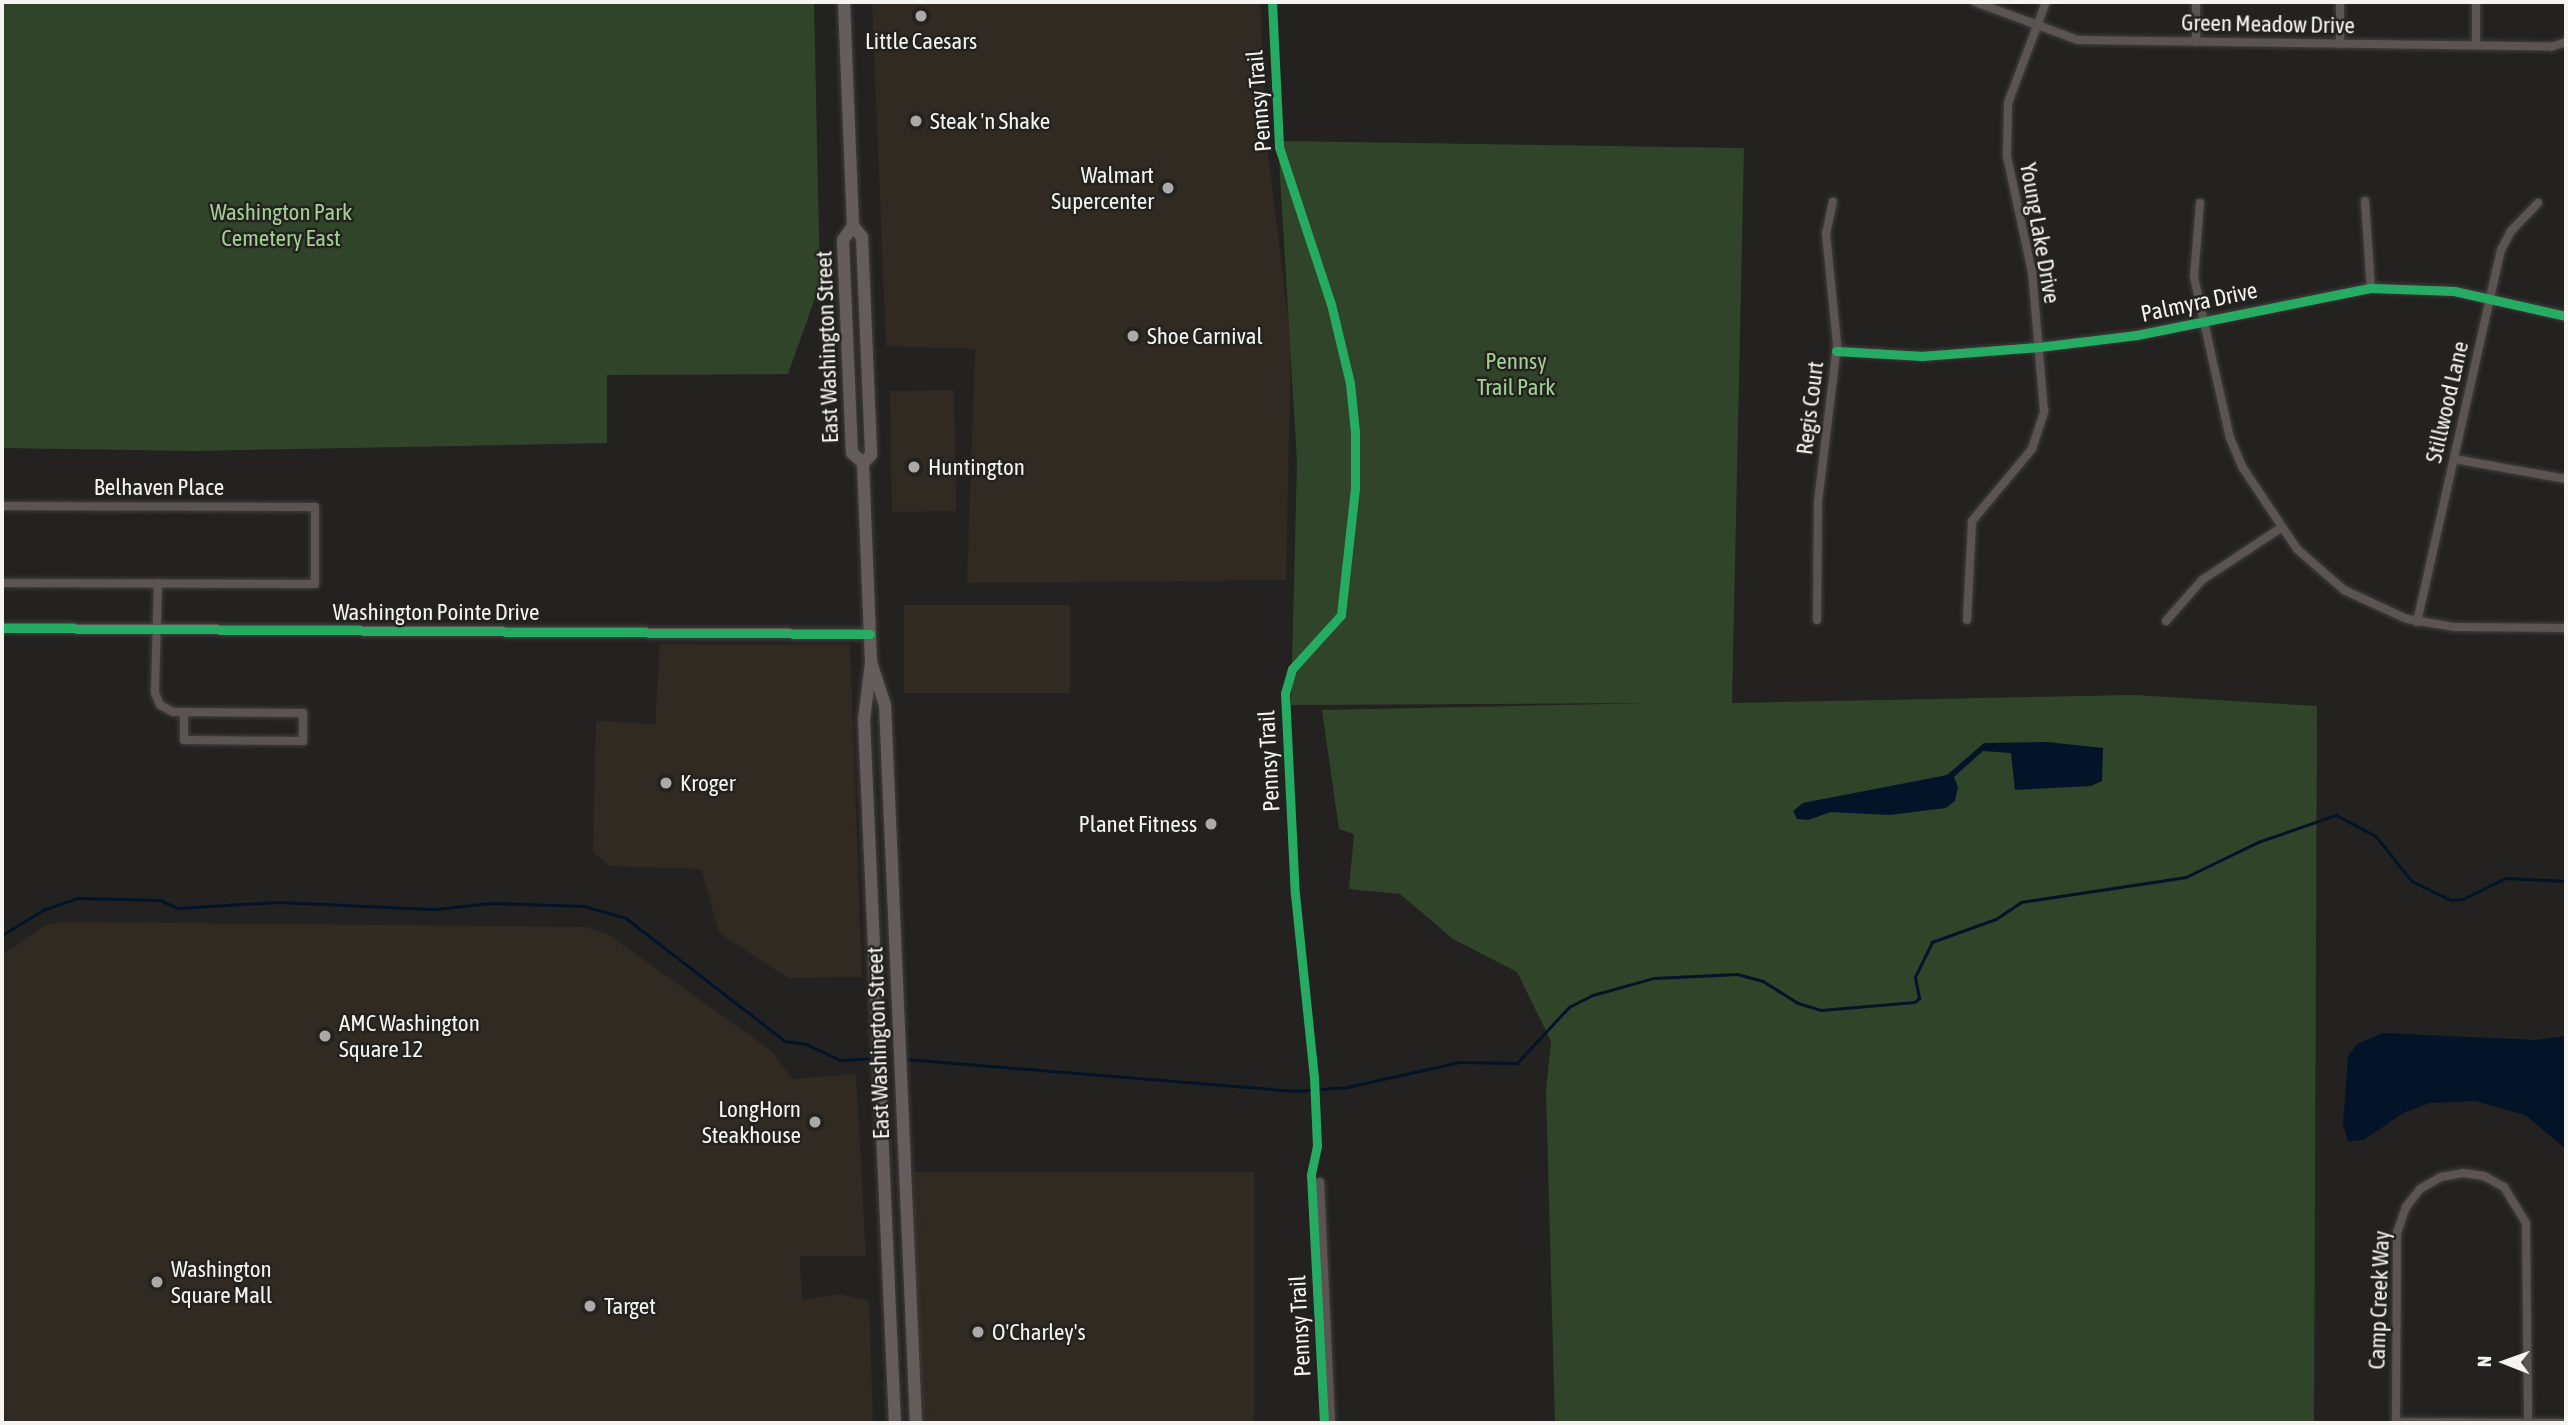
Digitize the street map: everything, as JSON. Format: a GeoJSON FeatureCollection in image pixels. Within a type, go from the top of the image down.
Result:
{"type":"FeatureCollection","features":[{"type":"Feature","properties":{"kind":"main road","name":"East Washington Street"},"geometry":{"type":"LineString","coordinates":[[844,2],[853,226],[862,237],[869,390],[871,455],[863,463]]}},
{"type":"Feature","properties":{"kind":"main road","name":"East Washington Street"},"geometry":{"type":"LineString","coordinates":[[853,226],[843,240],[852,453],[863,463],[871,662],[864,703],[895,1423]]}},
{"type":"Feature","properties":{"kind":"main road","name":"East Washington Street"},"geometry":{"type":"LineString","coordinates":[[871,662],[885,705],[916,1423]]}},
{"type":"Feature","properties":{"kind":"street","name":"Green Meadow Drive"},"geometry":{"type":"LineString","coordinates":[[1975,2],[2078,40],[2551,47],[2566,42]]}},
{"type":"Feature","properties":{"kind":"street","name":"Young Lake Drive"},"geometry":{"type":"LineString","coordinates":[[1967,620],[1972,521],[1988,497],[2027,457],[2040,429],[2044,411],[2032,272],[2007,156],[2008,103],[2046,2]]}},
{"type":"Feature","properties":{"kind":"street"},"geometry":{"type":"LineString","coordinates":[[2196,2],[2196,42]]}},
{"type":"Feature","properties":{"kind":"street"},"geometry":{"type":"LineString","coordinates":[[2340,2],[2340,44]]}},
{"type":"Feature","properties":{"kind":"street"},"geometry":{"type":"LineString","coordinates":[[2476,2],[2476,46]]}},
{"type":"Feature","properties":{"kind":"street"},"geometry":{"type":"LineString","coordinates":[[2365,201],[2371,288]]}},
{"type":"Feature","properties":{"kind":"street","name":"Regis Court"},"geometry":{"type":"LineString","coordinates":[[1817,620],[1818,502],[1836,351],[1826,234],[1833,202]]}},
{"type":"Feature","properties":{"kind":"street"},"geometry":{"type":"LineString","coordinates":[[2200,203],[2194,270],[2235,451],[2281,528],[2313,566],[2344,590],[2417,622],[2455,627],[2566,628]]}},
{"type":"Feature","properties":{"kind":"street","name":"Stillwood Lane"},"geometry":{"type":"LineString","coordinates":[[2417,622],[2490,299],[2507,237],[2538,203]]}},
{"type":"Feature","properties":{"kind":"street","name":"Palmyra Drive"},"geometry":{"type":"LineString","coordinates":[[1836,351],[1922,356],[2039,347],[2137,335],[2371,288],[2431,289],[2566,316]]}},
{"type":"Feature","properties":{"kind":"street"},"geometry":{"type":"LineString","coordinates":[[2454,459],[2566,479]]}},
{"type":"Feature","properties":{"kind":"street","name":"Belhaven Place"},"geometry":{"type":"LineString","coordinates":[[2,506],[316,507],[315,584],[158,583]]}},
{"type":"Feature","properties":{"kind":"street"},"geometry":{"type":"LineString","coordinates":[[2166,621],[2202,580],[2281,528]]}},
{"type":"Feature","properties":{"kind":"street"},"geometry":{"type":"LineString","coordinates":[[2,583],[158,583],[155,693],[160,705],[184,712],[303,713],[303,741],[184,740],[184,712]]}},
{"type":"Feature","properties":{"kind":"street","name":"Washington Pointe Drive"},"geometry":{"type":"LineString","coordinates":[[2,628],[870,634]]}},
{"type":"Feature","properties":{"kind":"street","name":"Camp Creek Way"},"geometry":{"type":"LineString","coordinates":[[2396,1423],[2397,1233],[2406,1207],[2420,1189],[2441,1177],[2463,1173],[2484,1176],[2504,1187],[2526,1223],[2528,1423]]}},
{"type":"Feature","properties":{"kind":"street"},"geometry":{"type":"LineString","coordinates":[[1320,1182],[1331,1423]]}},
{"type":"Feature","properties":{"kind":"street"},"geometry":{"type":"LineString","coordinates":[[2396,1423],[2566,1423]]}},
{"type":"Feature","properties":{"kind":"shaded area"},"geometry":{"type":"Polygon","coordinates":[[[872,2],[1260,2],[1267,145],[1291,341],[1286,580],[967,583],[975,349],[886,346],[872,2]]]}},
{"type":"Feature","properties":{"kind":"shaded area"},"geometry":{"type":"Polygon","coordinates":[[[954,390],[956,511],[892,512],[890,391],[954,390]]]}},
{"type":"Feature","properties":{"kind":"shaded area"},"geometry":{"type":"Polygon","coordinates":[[[904,605],[1070,605],[1070,693],[904,693],[904,605]]]}},
{"type":"Feature","properties":{"kind":"shaded area"},"geometry":{"type":"Polygon","coordinates":[[[660,644],[850,645],[862,977],[788,978],[719,933],[701,869],[610,866],[593,852],[596,721],[655,724],[660,644]]]}},
{"type":"Feature","properties":{"kind":"shaded area","name":"Washington Square Mall"},"geometry":{"type":"Polygon","coordinates":[[[61,922],[587,927],[609,935],[772,1051],[792,1079],[856,1074],[866,1256],[800,1256],[802,1300],[840,1294],[869,1301],[873,1423],[2,1423],[2,955],[44,926],[61,922]]]}},
{"type":"Feature","properties":{"kind":"shaded area"},"geometry":{"type":"Polygon","coordinates":[[[914,1172],[1254,1172],[1254,1423],[914,1423],[914,1172]]]}},
{"type":"Feature","properties":{"kind":"green space","name":"Washington Park Cemetery East"},"geometry":{"type":"Polygon","coordinates":[[[2,2],[814,2],[820,284],[788,374],[607,375],[607,443],[194,451],[2,448],[2,2]]]}},
{"type":"Feature","properties":{"kind":"green space","name":"Pennsy Trail Park"},"geometry":{"type":"Polygon","coordinates":[[[1278,141],[1744,148],[1732,703],[2134,695],[2317,706],[2314,1423],[1555,1423],[1546,1091],[1551,1041],[1517,972],[1453,939],[1400,894],[1349,889],[1354,834],[1339,829],[1322,710],[1653,703],[1291,705],[1297,462],[1278,141]]]}},
{"type":"Feature","properties":{"kind":"water"},"geometry":{"type":"Polygon","coordinates":[[[2047,742],[2103,748],[2102,781],[2091,786],[2015,790],[2011,753],[1983,751],[1954,777],[1958,787],[1955,801],[1946,808],[1889,815],[1831,812],[1808,820],[1797,819],[1793,811],[1803,803],[1947,775],[1984,743],[2047,742]]]}},
{"type":"Feature","properties":{"kind":"water"},"geometry":{"type":"Polygon","coordinates":[[[2383,1033],[2536,1040],[2566,1036],[2566,1149],[2525,1115],[2475,1101],[2430,1103],[2403,1113],[2364,1140],[2348,1141],[2343,1124],[2348,1056],[2357,1044],[2383,1033]]]}},
{"type":"Feature","properties":{"kind":"waterway"},"geometry":{"type":"LineString","coordinates":[[906,1059],[1296,1091],[1347,1087],[1460,1062],[1517,1063],[1569,1007],[1593,995],[1654,978],[1737,974],[1763,981],[1798,1003],[1821,1010],[1915,1002],[1919,998],[1915,977],[1932,942],[1996,919],[2021,902],[2186,877],[2258,842],[2336,815],[2376,836],[2412,881],[2451,900],[2463,899],[2506,878],[2566,881]]}},
{"type":"Feature","properties":{"kind":"waterway"},"geometry":{"type":"LineString","coordinates":[[2,935],[43,910],[77,898],[160,900],[177,908],[279,902],[436,909],[491,903],[584,906],[626,918],[785,1041],[806,1044],[840,1060],[875,1058]]}},
{"type":"Feature","properties":{"kind":"cycle path","name":"Pennsy Trail"},"geometry":{"type":"LineString","coordinates":[[1272,2],[1279,147],[1331,304],[1350,383],[1355,432],[1355,488],[1341,615],[1292,669],[1285,693],[1295,894],[1314,1077],[1317,1146],[1311,1175],[1324,1423]]}},
{"type":"Feature","properties":{"kind":"cycle path"},"geometry":{"type":"LineString","coordinates":[[1836,351],[1922,356],[2039,347],[2137,335],[2371,288],[2454,291],[2566,316]]}},
{"type":"Feature","properties":{"kind":"cycle path"},"geometry":{"type":"LineString","coordinates":[[2,628],[870,634]]}},
{"type":"Feature","properties":{"kind":"place","name":"Little Caesars"},"geometry":{"type":"Point","coordinates":[921,16]}},
{"type":"Feature","properties":{"kind":"place","name":"Steak 'n Shake"},"geometry":{"type":"Point","coordinates":[916,121]}},
{"type":"Feature","properties":{"kind":"place","name":"Walmart Supercenter"},"geometry":{"type":"Point","coordinates":[1168,188]}},
{"type":"Feature","properties":{"kind":"place","name":"Shoe Carnival"},"geometry":{"type":"Point","coordinates":[1133,336]}},
{"type":"Feature","properties":{"kind":"place","name":"Huntington"},"geometry":{"type":"Point","coordinates":[914,467]}},
{"type":"Feature","properties":{"kind":"place","name":"Kroger"},"geometry":{"type":"Point","coordinates":[666,783]}},
{"type":"Feature","properties":{"kind":"place","name":"Planet Fitness"},"geometry":{"type":"Point","coordinates":[1211,824]}},
{"type":"Feature","properties":{"kind":"place","name":"AMC Washington Square 12"},"geometry":{"type":"Point","coordinates":[325,1036]}},
{"type":"Feature","properties":{"kind":"place","name":"LongHorn Steakhouse"},"geometry":{"type":"Point","coordinates":[815,1122]}},
{"type":"Feature","properties":{"kind":"place","name":"Washington Square Mall"},"geometry":{"type":"Point","coordinates":[157,1282]}},
{"type":"Feature","properties":{"kind":"place","name":"Target"},"geometry":{"type":"Point","coordinates":[590,1306]}},
{"type":"Feature","properties":{"kind":"place","name":"O'Charley's"},"geometry":{"type":"Point","coordinates":[978,1332]}}]}
